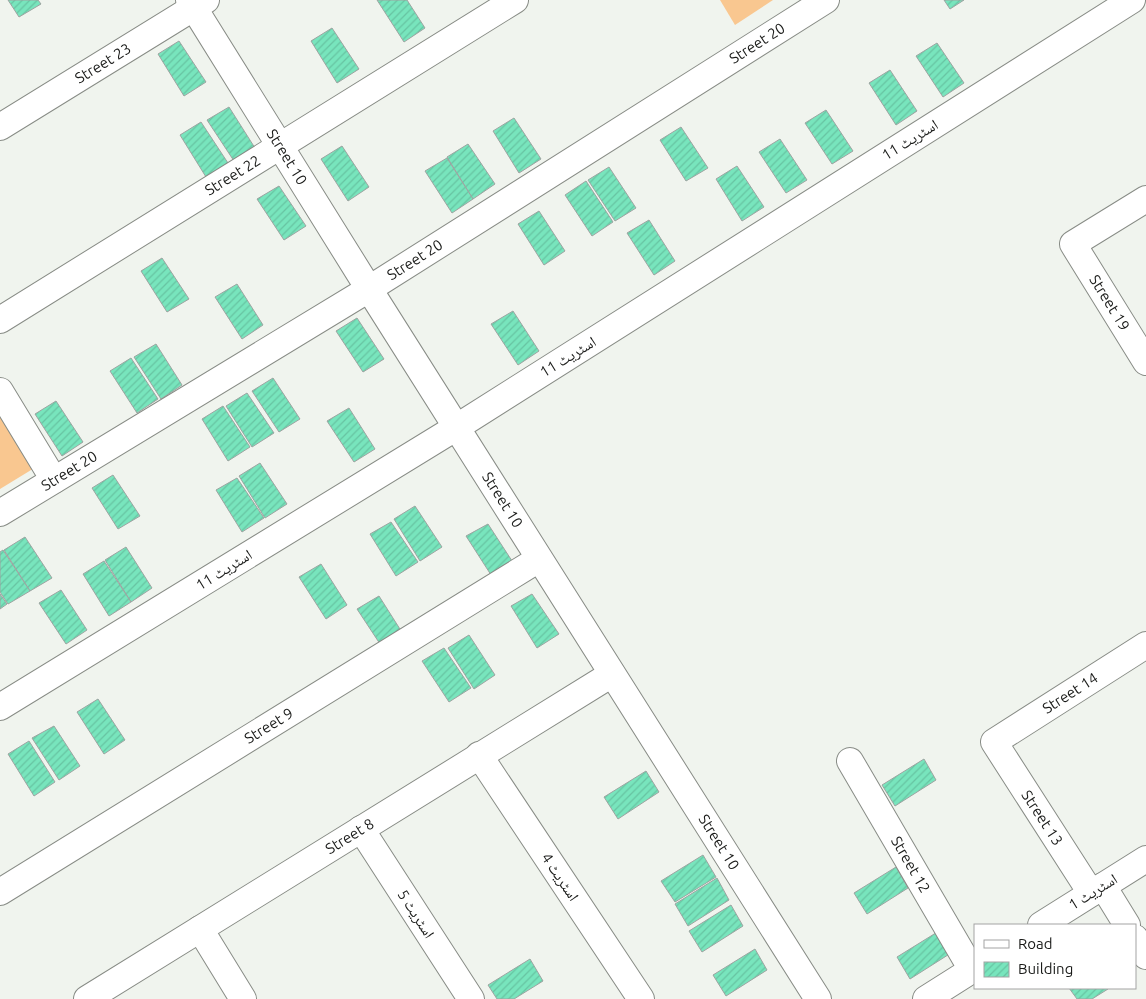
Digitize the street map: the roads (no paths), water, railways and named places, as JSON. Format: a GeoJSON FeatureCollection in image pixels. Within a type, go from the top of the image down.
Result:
{"type":"FeatureCollection","features":[{"type":"Feature","properties":{"kind":"street","name":"Street 22"},"geometry":{"type":"LineString","coordinates":[[0,320],[515,0]]}},
{"type":"Feature","properties":{"kind":"street","name":"Street 20"},"geometry":{"type":"LineString","coordinates":[[0,514],[369,289],[826,0]]}},
{"type":"Feature","properties":{"kind":"street","name":"اسٹریٹ 11"},"geometry":{"type":"LineString","coordinates":[[0,707],[457,427],[1132,0]]}},
{"type":"Feature","properties":{"kind":"street","name":"Street 10"},"geometry":{"type":"LineString","coordinates":[[196,2],[280,147],[818,999]]}},
{"type":"Feature","properties":{"kind":"street","name":"Street 23"},"geometry":{"type":"LineString","coordinates":[[0,126],[196,2]]}},
{"type":"Feature","properties":{"kind":"street","name":"Street 19"},"geometry":{"type":"LineString","coordinates":[[1146,199],[1073,244],[1146,362]]}},
{"type":"Feature","properties":{"kind":"street"},"geometry":{"type":"LineString","coordinates":[[0,391],[54,480]]}},
{"type":"Feature","properties":{"kind":"street","name":"Street 9"},"geometry":{"type":"LineString","coordinates":[[0,892],[539,559]]}},
{"type":"Feature","properties":{"kind":"street","name":"Street 14"},"geometry":{"type":"LineString","coordinates":[[994,742],[1146,645]]}},
{"type":"Feature","properties":{"kind":"street","name":"Street 8"},"geometry":{"type":"LineString","coordinates":[[87,999],[612,674]]}},
{"type":"Feature","properties":{"kind":"street","name":"Street 13"},"geometry":{"type":"LineString","coordinates":[[994,742],[1097,890],[1126,924]]}},
{"type":"Feature","properties":{"kind":"street","name":"اسٹریٹ 4"},"geometry":{"type":"LineString","coordinates":[[479,755],[641,999]]}},
{"type":"Feature","properties":{"kind":"street","name":"Street 12"},"geometry":{"type":"LineString","coordinates":[[850,760],[974,969]]}},
{"type":"Feature","properties":{"kind":"street","name":"اسٹریٹ 5"},"geometry":{"type":"LineString","coordinates":[[361,829],[471,999]]}},
{"type":"Feature","properties":{"kind":"street","name":"اسٹریٹ 1"},"geometry":{"type":"LineString","coordinates":[[1043,924],[1146,859]]}},
{"type":"Feature","properties":{"kind":"street"},"geometry":{"type":"LineString","coordinates":[[200,929],[243,999]]}},
{"type":"Feature","properties":{"kind":"street"},"geometry":{"type":"LineString","coordinates":[[1136,940],[1146,956]]}},
{"type":"Feature","properties":{"kind":"street"},"geometry":{"type":"LineString","coordinates":[[926,999],[974,969]]}}]}
